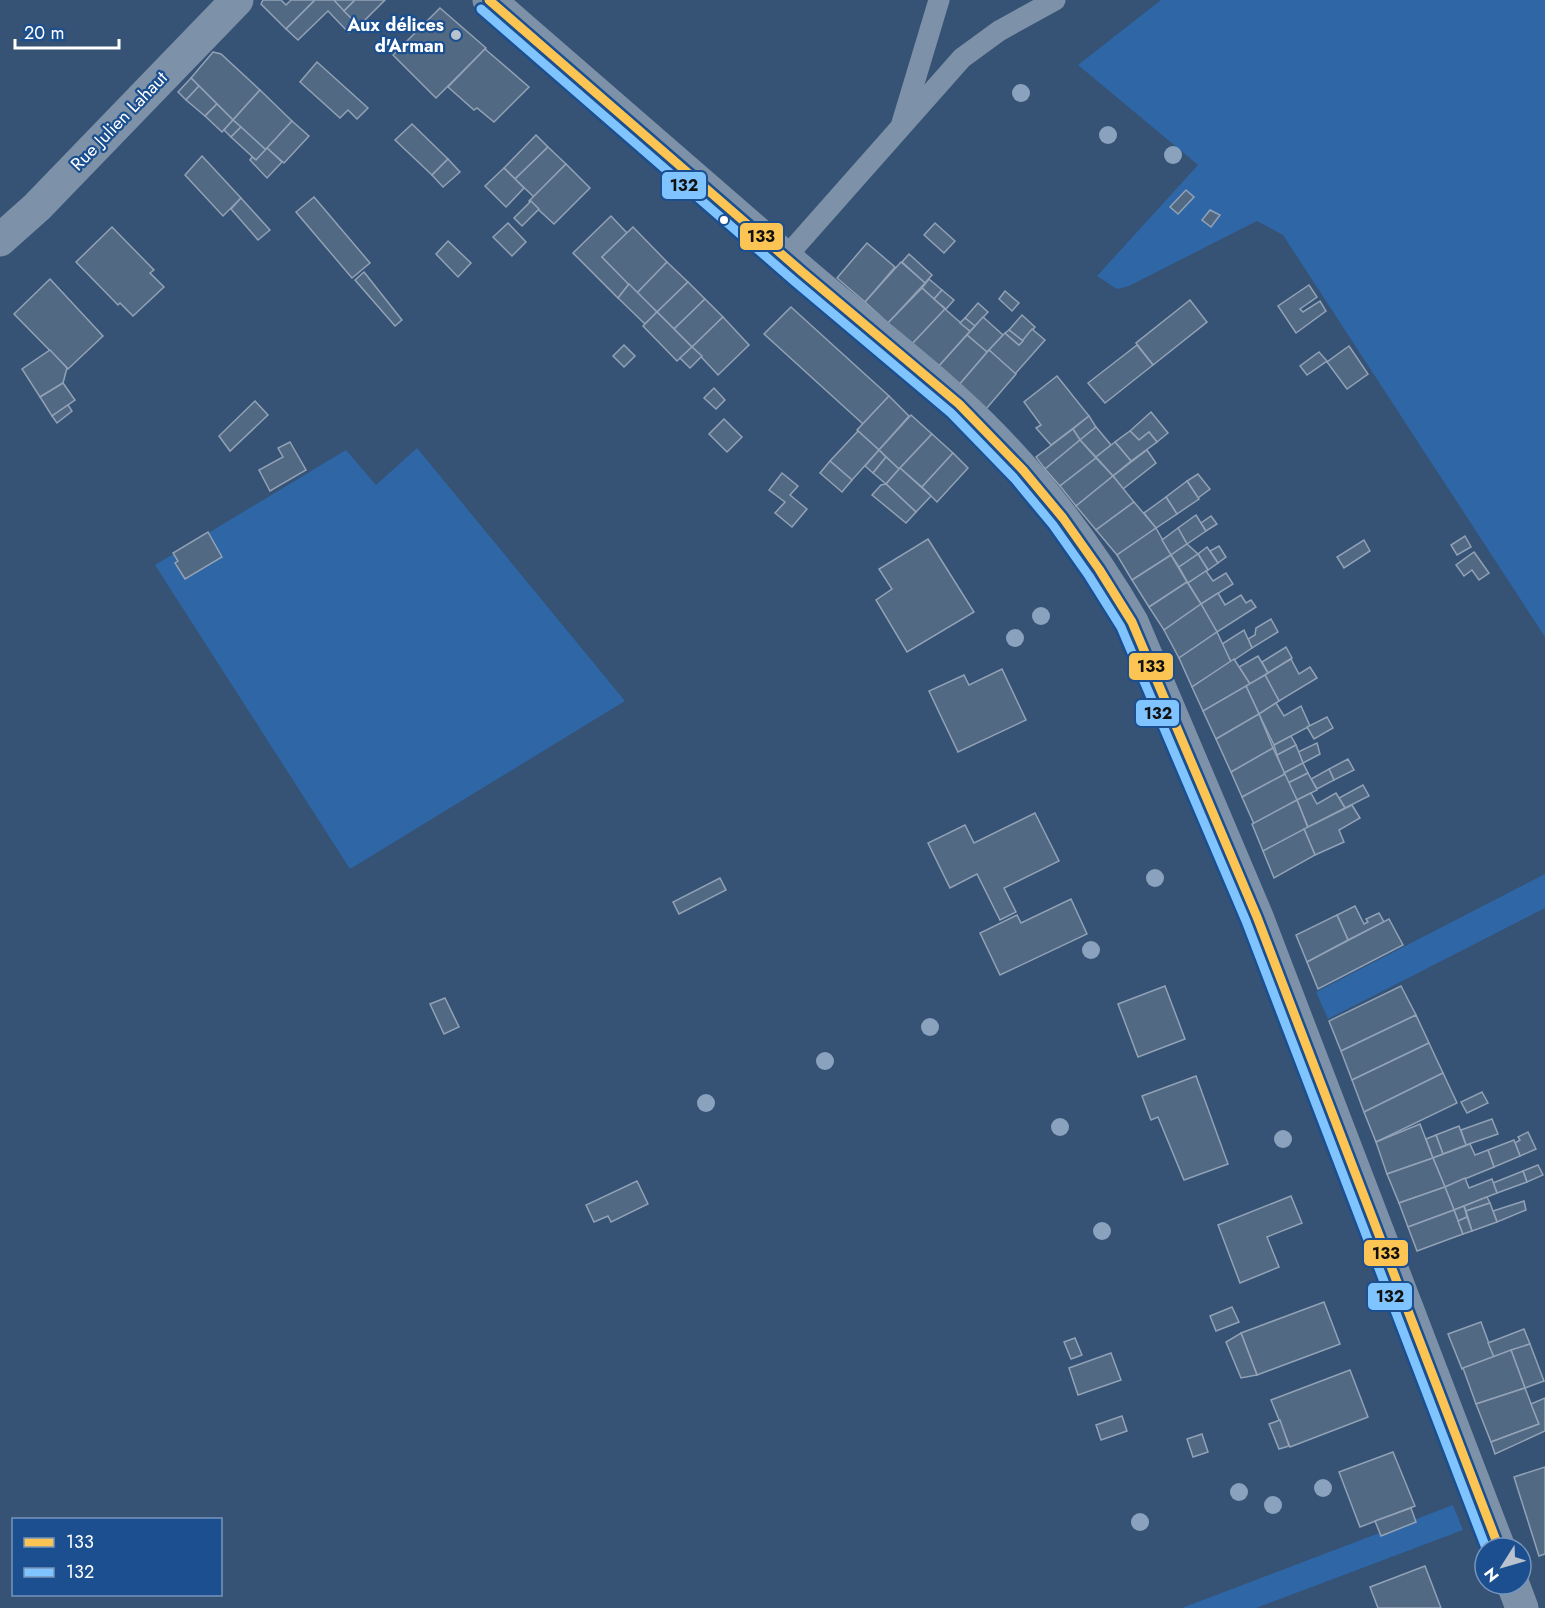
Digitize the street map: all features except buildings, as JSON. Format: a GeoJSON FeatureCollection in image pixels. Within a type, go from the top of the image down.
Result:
{"type":"FeatureCollection","features":[{"type":"Feature","properties":{"kind":"street","name":"Rue Julien Lahaut"},"geometry":{"type":"LineString","coordinates":[[0,240],[37,207],[237,0]]}},
{"type":"Feature","properties":{"kind":"street"},"geometry":{"type":"LineString","coordinates":[[489,0],[785,258],[924,373],[981,425],[1034,482],[1105,577],[1132,622],[1257,917],[1494,1536]]}},
{"type":"Feature","properties":{"kind":"lane"},"geometry":{"type":"LineString","coordinates":[[900,129],[939,0]]}},
{"type":"Feature","properties":{"kind":"lane"},"geometry":{"type":"LineString","coordinates":[[785,258],[962,58],[999,31],[1055,0]]}},
{"type":"Feature","properties":{"kind":"shaded area"},"geometry":{"type":"Polygon","coordinates":[[[1161,0],[1545,0],[1545,637],[1283,235],[1257,221],[1129,286],[1117,289],[1097,276],[1198,165],[1078,65],[1161,0]]]}},
{"type":"Feature","properties":{"kind":"shaded area"},"geometry":{"type":"Polygon","coordinates":[[[417,448],[625,701],[350,869],[155,565],[346,450],[376,485],[417,448]]]}},
{"type":"Feature","properties":{"kind":"shaded area"},"geometry":{"type":"Polygon","coordinates":[[[1545,874],[1545,908],[1328,1019],[1316,992],[1545,874]]]}},
{"type":"Feature","properties":{"kind":"shaded area"},"geometry":{"type":"Polygon","coordinates":[[[1453,1505],[1463,1530],[1256,1608],[1182,1608],[1453,1505]]]}},
{"type":"Feature","properties":{"kind":"transit line","name":"133"},"geometry":{"type":"LineString","coordinates":[[489,0],[801,271],[959,404],[1023,470],[1063,518],[1099,569],[1132,622],[1257,917],[1494,1536]]}},
{"type":"Feature","properties":{"kind":"transit line","name":"132"},"geometry":{"type":"LineString","coordinates":[[481,9],[793,280],[951,413],[1014,478],[1053,525],[1089,576],[1121,627],[1246,921],[1481,1536]]}},
{"type":"Feature","properties":{"kind":"place","name":"Aux délices d'Arman"},"geometry":{"type":"Point","coordinates":[456,35]}}]}
